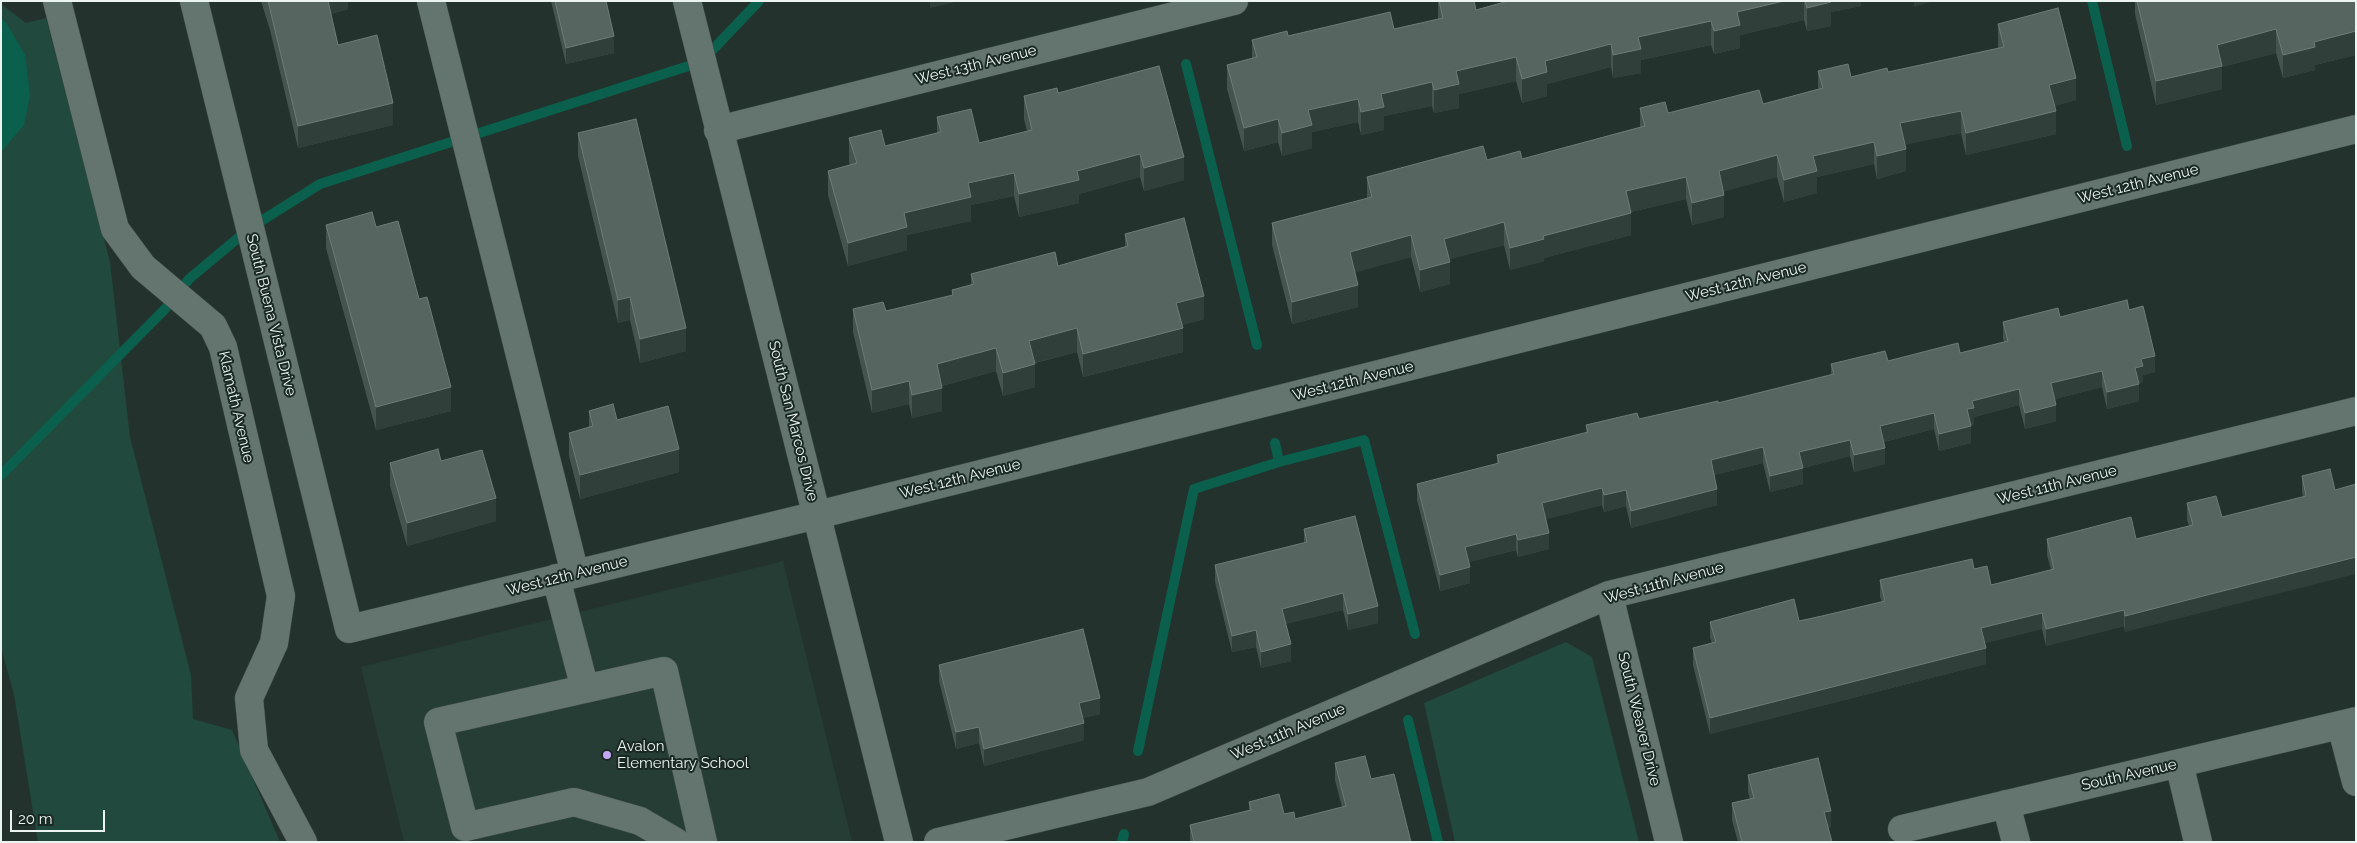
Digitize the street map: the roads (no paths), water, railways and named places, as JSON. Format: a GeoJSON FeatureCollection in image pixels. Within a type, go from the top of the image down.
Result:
{"type":"FeatureCollection","features":[{"type":"Feature","properties":{"kind":"street","name":"Klamath Avenue"},"geometry":{"type":"LineString","coordinates":[[57,1],[115,229],[143,267],[213,326],[223,347],[281,596],[274,644],[249,698],[254,750],[302,842]]}},
{"type":"Feature","properties":{"kind":"street","name":"South Buena Vista Drive"},"geometry":{"type":"LineString","coordinates":[[194,1],[349,628]]}},
{"type":"Feature","properties":{"kind":"street"},"geometry":{"type":"LineString","coordinates":[[431,1],[565,576],[585,689]]}},
{"type":"Feature","properties":{"kind":"street","name":"South San Marcos Drive"},"geometry":{"type":"LineString","coordinates":[[686,1],[899,842]]}},
{"type":"Feature","properties":{"kind":"street","name":"West 13th Avenue"},"geometry":{"type":"LineString","coordinates":[[718,130],[1234,1]]}},
{"type":"Feature","properties":{"kind":"street","name":"West 12th Avenue"},"geometry":{"type":"LineString","coordinates":[[349,628],[817,515],[2356,129]]}},
{"type":"Feature","properties":{"kind":"street","name":"West 11th Avenue"},"geometry":{"type":"LineString","coordinates":[[938,842],[1148,792],[1609,595],[2356,411]]}},
{"type":"Feature","properties":{"kind":"street","name":"South Weaver Drive"},"geometry":{"type":"LineString","coordinates":[[1609,595],[1669,842]]}},
{"type":"Feature","properties":{"kind":"street"},"geometry":{"type":"LineString","coordinates":[[676,842],[640,821],[574,802],[465,828],[438,722],[664,671],[703,842]]}},
{"type":"Feature","properties":{"kind":"street"},"geometry":{"type":"LineString","coordinates":[[2349,723],[2356,782]]}},
{"type":"Feature","properties":{"kind":"street","name":"South Avenue"},"geometry":{"type":"LineString","coordinates":[[1902,829],[2349,723]]}},
{"type":"Feature","properties":{"kind":"street"},"geometry":{"type":"LineString","coordinates":[[2179,763],[2198,842]]}},
{"type":"Feature","properties":{"kind":"street"},"geometry":{"type":"LineString","coordinates":[[2006,804],[2016,842]]}},
{"type":"Feature","properties":{"kind":"waterway"},"geometry":{"type":"LineString","coordinates":[[1,475],[165,309],[189,279],[250,228],[320,184],[701,62],[759,1]]}},
{"type":"Feature","properties":{"kind":"waterway"},"geometry":{"type":"LineString","coordinates":[[2092,1],[2127,146]]}},
{"type":"Feature","properties":{"kind":"waterway"},"geometry":{"type":"LineString","coordinates":[[1186,64],[1257,345]]}},
{"type":"Feature","properties":{"kind":"waterway"},"geometry":{"type":"LineString","coordinates":[[1138,751],[1194,489],[1279,462],[1364,440],[1415,634]]}},
{"type":"Feature","properties":{"kind":"waterway"},"geometry":{"type":"LineString","coordinates":[[1275,443],[1279,462]]}},
{"type":"Feature","properties":{"kind":"waterway"},"geometry":{"type":"LineString","coordinates":[[1408,720],[1438,842]]}},
{"type":"Feature","properties":{"kind":"waterway"},"geometry":{"type":"LineString","coordinates":[[1122,842],[1124,834]]}},
{"type":"Feature","properties":{"kind":"place","name":"Avalon Elementary School"},"geometry":{"type":"Point","coordinates":[607,755]}}]}
